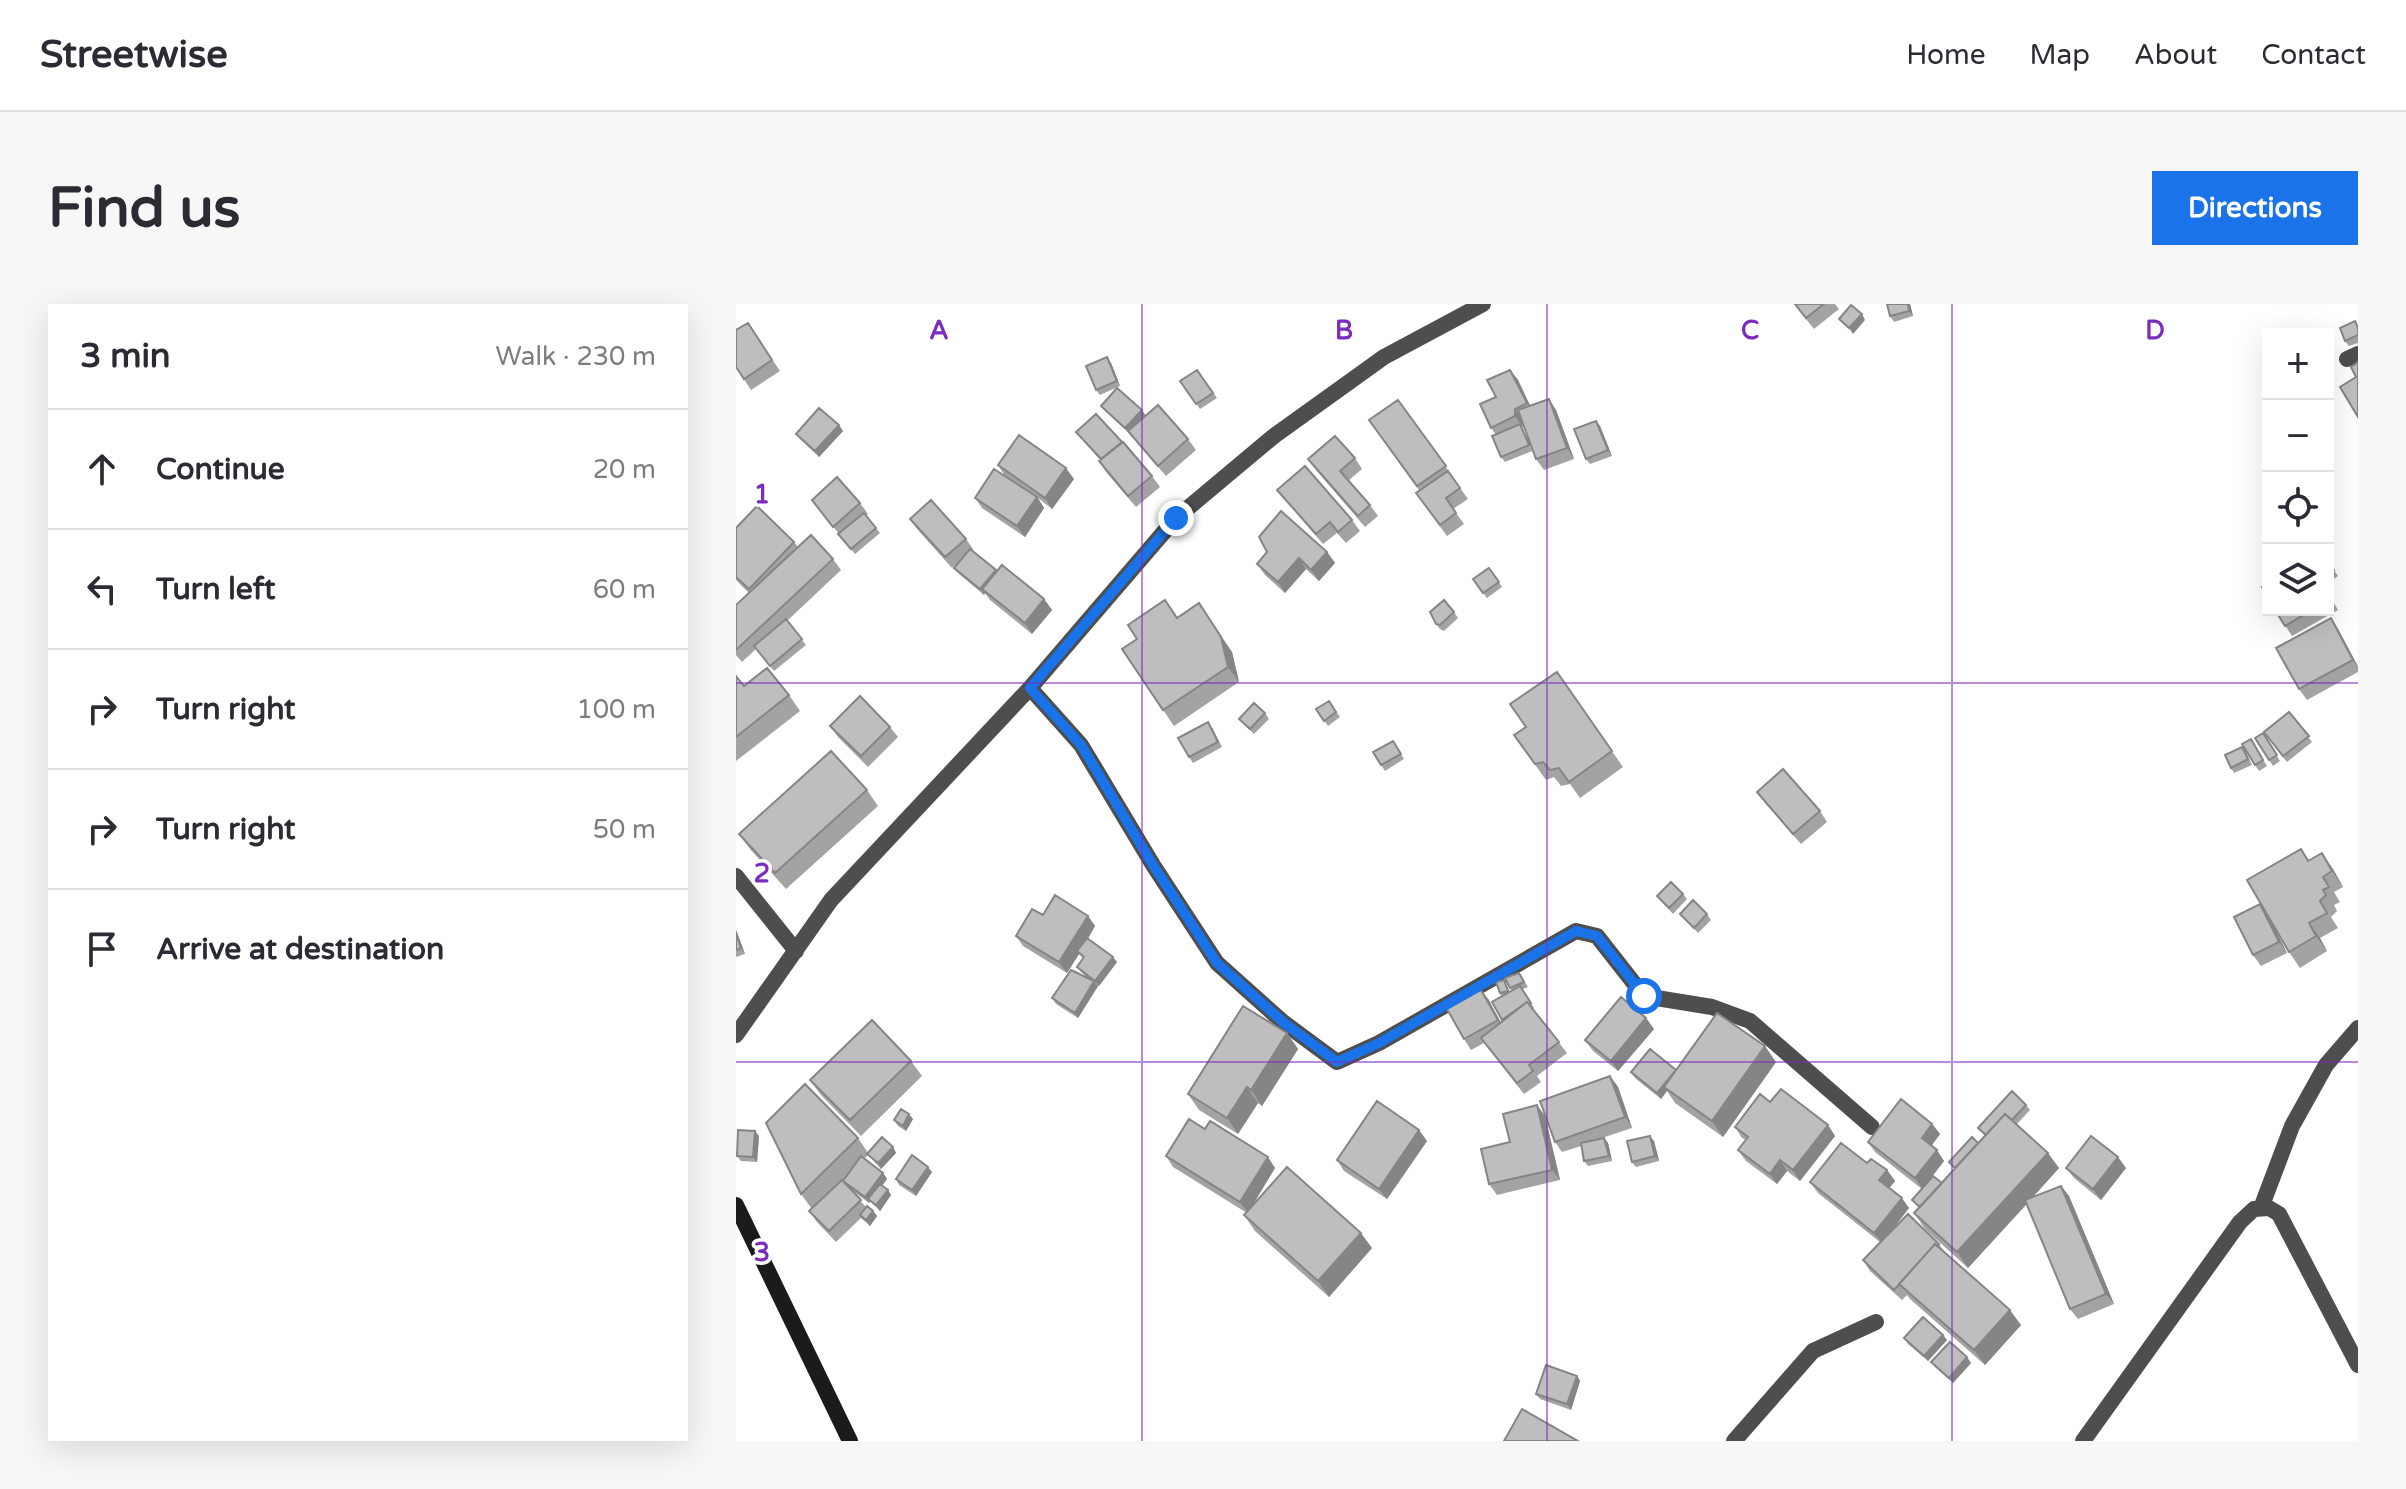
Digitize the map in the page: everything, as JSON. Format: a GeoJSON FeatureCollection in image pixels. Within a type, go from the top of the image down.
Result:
{"type":"FeatureCollection","features":[{"type":"Feature","properties":{"kind":"street"},"geometry":{"type":"LineString","coordinates":[[736,1035],[831,900],[1030,688],[1176,518],[1274,436],[1384,357],[1466,309],[1483,304]]}},
{"type":"Feature","properties":{"kind":"street"},"geometry":{"type":"LineString","coordinates":[[1030,688],[1081,745],[1153,865],[1217,963],[1283,1022],[1337,1062],[1379,1043],[1576,931],[1597,936],[1644,996],[1712,1007],[1750,1021],[1872,1127]]}},
{"type":"Feature","properties":{"kind":"street"},"geometry":{"type":"LineString","coordinates":[[736,876],[796,951]]}},
{"type":"Feature","properties":{"kind":"street"},"geometry":{"type":"LineString","coordinates":[[2261,1208],[2292,1126],[2326,1065],[2358,1028]]}},
{"type":"Feature","properties":{"kind":"street"},"geometry":{"type":"LineString","coordinates":[[736,1205],[850,1441]]}},
{"type":"Feature","properties":{"kind":"street"},"geometry":{"type":"LineString","coordinates":[[2083,1441],[2240,1222],[2254,1209],[2269,1208],[2279,1214],[2358,1365]]}},
{"type":"Feature","properties":{"kind":"street"},"geometry":{"type":"LineString","coordinates":[[1734,1441],[1813,1351],[1876,1322]]}},
{"type":"Feature","properties":{"kind":"building"},"geometry":{"type":"Polygon","coordinates":[[[1795,304],[1824,304],[1806,318],[1795,304]]]}},
{"type":"Feature","properties":{"kind":"building"},"geometry":{"type":"Polygon","coordinates":[[[1887,304],[1908,304],[1909,311],[1890,316],[1887,304]]]}},
{"type":"Feature","properties":{"kind":"building"},"geometry":{"type":"Polygon","coordinates":[[[1851,305],[1862,314],[1849,328],[1839,319],[1851,305]]]}},
{"type":"Feature","properties":{"kind":"building"},"geometry":{"type":"Polygon","coordinates":[[[2355,321],[2358,335],[2345,341],[2340,328],[2355,321]]]}},
{"type":"Feature","properties":{"kind":"building"},"geometry":{"type":"Polygon","coordinates":[[[748,323],[772,360],[744,379],[736,367],[736,330],[748,323]]]}},
{"type":"Feature","properties":{"kind":"building"},"geometry":{"type":"Polygon","coordinates":[[[1107,357],[1117,381],[1096,390],[1086,366],[1107,357]]]}},
{"type":"Feature","properties":{"kind":"building"},"geometry":{"type":"Polygon","coordinates":[[[2358,362],[2358,417],[2340,387],[2356,377],[2351,367],[2358,362]]]}},
{"type":"Feature","properties":{"kind":"building"},"geometry":{"type":"Polygon","coordinates":[[[1197,370],[1213,393],[1196,404],[1180,381],[1197,370]]]}},
{"type":"Feature","properties":{"kind":"building"},"geometry":{"type":"Polygon","coordinates":[[[1510,370],[1527,403],[1515,409],[1515,416],[1491,428],[1480,404],[1496,397],[1487,380],[1510,370]]]}},
{"type":"Feature","properties":{"kind":"building"},"geometry":{"type":"Polygon","coordinates":[[[1117,388],[1142,410],[1125,428],[1101,406],[1117,388]]]}},
{"type":"Feature","properties":{"kind":"building"},"geometry":{"type":"Polygon","coordinates":[[[1549,399],[1567,448],[1536,459],[1518,410],[1549,399]]]}},
{"type":"Feature","properties":{"kind":"building"},"geometry":{"type":"Polygon","coordinates":[[[1398,400],[1446,466],[1417,486],[1369,420],[1398,400]]]}},
{"type":"Feature","properties":{"kind":"building"},"geometry":{"type":"Polygon","coordinates":[[[1158,405],[1188,439],[1158,466],[1128,431],[1158,405]]]}},
{"type":"Feature","properties":{"kind":"building"},"geometry":{"type":"Polygon","coordinates":[[[819,408],[839,425],[815,451],[796,434],[819,408]]]}},
{"type":"Feature","properties":{"kind":"building"},"geometry":{"type":"Polygon","coordinates":[[[1096,414],[1122,442],[1101,459],[1076,432],[1096,414]]]}},
{"type":"Feature","properties":{"kind":"building"},"geometry":{"type":"Polygon","coordinates":[[[1596,421],[1608,450],[1586,459],[1574,429],[1596,421]]]}},
{"type":"Feature","properties":{"kind":"building"},"geometry":{"type":"Polygon","coordinates":[[[1520,424],[1529,445],[1501,457],[1492,436],[1520,424]]]}},
{"type":"Feature","properties":{"kind":"building"},"geometry":{"type":"Polygon","coordinates":[[[1019,435],[1066,468],[1045,498],[998,465],[1019,435]]]}},
{"type":"Feature","properties":{"kind":"building"},"geometry":{"type":"Polygon","coordinates":[[[1335,436],[1355,458],[1340,471],[1370,505],[1358,516],[1308,459],[1335,436]]]}},
{"type":"Feature","properties":{"kind":"building"},"geometry":{"type":"Polygon","coordinates":[[[1123,442],[1152,476],[1128,496],[1099,461],[1123,442]]]}},
{"type":"Feature","properties":{"kind":"building"},"geometry":{"type":"Polygon","coordinates":[[[1305,466],[1352,520],[1338,532],[1330,522],[1316,534],[1277,490],[1305,466]]]}},
{"type":"Feature","properties":{"kind":"building"},"geometry":{"type":"Polygon","coordinates":[[[994,469],[1037,497],[1017,526],[975,498],[994,469]]]}},
{"type":"Feature","properties":{"kind":"building"},"geometry":{"type":"Polygon","coordinates":[[[1448,471],[1460,488],[1446,498],[1456,513],[1440,525],[1416,493],[1448,471]]]}},
{"type":"Feature","properties":{"kind":"building"},"geometry":{"type":"Polygon","coordinates":[[[837,477],[860,503],[833,527],[812,500],[837,477]]]}},
{"type":"Feature","properties":{"kind":"building"},"geometry":{"type":"Polygon","coordinates":[[[931,500],[966,539],[945,557],[910,519],[931,500]]]}},
{"type":"Feature","properties":{"kind":"building"},"geometry":{"type":"Polygon","coordinates":[[[757,506],[794,542],[749,589],[736,577],[736,528],[757,506]]]}},
{"type":"Feature","properties":{"kind":"building"},"geometry":{"type":"Polygon","coordinates":[[[1281,511],[1327,552],[1311,570],[1299,558],[1278,582],[1257,564],[1267,552],[1259,537],[1281,511]]]}},
{"type":"Feature","properties":{"kind":"building"},"geometry":{"type":"Polygon","coordinates":[[[864,513],[876,528],[851,549],[838,534],[864,513]]]}},
{"type":"Feature","properties":{"kind":"building"},"geometry":{"type":"Polygon","coordinates":[[[811,535],[833,559],[736,650],[736,605],[811,535]]]}},
{"type":"Feature","properties":{"kind":"building"},"geometry":{"type":"Polygon","coordinates":[[[970,549],[996,570],[980,589],[954,568],[970,549]]]}},
{"type":"Feature","properties":{"kind":"building"},"geometry":{"type":"Polygon","coordinates":[[[1002,565],[1044,599],[1025,623],[982,589],[1002,565]]]}},
{"type":"Feature","properties":{"kind":"building"},"geometry":{"type":"Polygon","coordinates":[[[1489,568],[1499,582],[1483,593],[1473,579],[1489,568]]]}},
{"type":"Feature","properties":{"kind":"building"},"geometry":{"type":"Polygon","coordinates":[[[1165,600],[1177,618],[1199,603],[1221,637],[1228,667],[1163,710],[1122,649],[1137,639],[1128,625],[1165,600]]]}},
{"type":"Feature","properties":{"kind":"building"},"geometry":{"type":"Polygon","coordinates":[[[1444,600],[1454,612],[1440,625],[1436,624],[1430,612],[1444,600]]]}},
{"type":"Feature","properties":{"kind":"building"},"geometry":{"type":"Polygon","coordinates":[[[2279,616],[2302,616],[2285,626],[2279,616]]]}},
{"type":"Feature","properties":{"kind":"building"},"geometry":{"type":"Polygon","coordinates":[[[2331,618],[2353,660],[2299,689],[2276,648],[2331,618]]]}},
{"type":"Feature","properties":{"kind":"building"},"geometry":{"type":"Polygon","coordinates":[[[786,619],[802,639],[770,666],[754,646],[786,619]]]}},
{"type":"Feature","properties":{"kind":"building"},"geometry":{"type":"Polygon","coordinates":[[[767,668],[789,695],[736,737],[736,676],[744,686],[767,668]]]}},
{"type":"Feature","properties":{"kind":"building"},"geometry":{"type":"Polygon","coordinates":[[[1557,672],[1612,751],[1569,782],[1559,768],[1550,770],[1543,762],[1535,764],[1514,735],[1526,727],[1510,704],[1557,672]]]}},
{"type":"Feature","properties":{"kind":"building"},"geometry":{"type":"Polygon","coordinates":[[[860,696],[890,727],[861,756],[830,726],[860,696]]]}},
{"type":"Feature","properties":{"kind":"building"},"geometry":{"type":"Polygon","coordinates":[[[1329,701],[1336,712],[1324,721],[1316,709],[1329,701]]]}},
{"type":"Feature","properties":{"kind":"building"},"geometry":{"type":"Polygon","coordinates":[[[1254,703],[1265,713],[1250,729],[1239,719],[1254,703]]]}},
{"type":"Feature","properties":{"kind":"building"},"geometry":{"type":"Polygon","coordinates":[[[2289,712],[2309,736],[2283,756],[2264,732],[2289,712]]]}},
{"type":"Feature","properties":{"kind":"building"},"geometry":{"type":"Polygon","coordinates":[[[1208,722],[1218,742],[1189,757],[1178,738],[1208,722]]]}},
{"type":"Feature","properties":{"kind":"building"},"geometry":{"type":"Polygon","coordinates":[[[2263,733],[2277,755],[2269,760],[2255,738],[2263,733]]]}},
{"type":"Feature","properties":{"kind":"building"},"geometry":{"type":"Polygon","coordinates":[[[2251,739],[2263,760],[2255,765],[2242,744],[2251,739]]]}},
{"type":"Feature","properties":{"kind":"building"},"geometry":{"type":"Polygon","coordinates":[[[1393,741],[1401,754],[1381,765],[1373,752],[1393,741]]]}},
{"type":"Feature","properties":{"kind":"building"},"geometry":{"type":"Polygon","coordinates":[[[2242,747],[2248,759],[2231,768],[2225,755],[2242,747]]]}},
{"type":"Feature","properties":{"kind":"building"},"geometry":{"type":"Polygon","coordinates":[[[831,751],[867,790],[775,873],[739,834],[831,751]]]}},
{"type":"Feature","properties":{"kind":"building"},"geometry":{"type":"Polygon","coordinates":[[[1783,769],[1820,811],[1793,834],[1757,792],[1783,769]]]}},
{"type":"Feature","properties":{"kind":"building"},"geometry":{"type":"Polygon","coordinates":[[[2301,849],[2308,861],[2322,853],[2332,871],[2323,877],[2329,887],[2323,890],[2326,895],[2320,901],[2327,913],[2309,923],[2316,936],[2289,952],[2247,880],[2301,849]]]}},
{"type":"Feature","properties":{"kind":"building"},"geometry":{"type":"Polygon","coordinates":[[[1671,882],[1683,894],[1669,908],[1657,896],[1671,882]]]}},
{"type":"Feature","properties":{"kind":"building"},"geometry":{"type":"Polygon","coordinates":[[[1055,895],[1088,916],[1059,962],[1016,936],[1032,909],[1043,915],[1055,895]]]}},
{"type":"Feature","properties":{"kind":"building"},"geometry":{"type":"Polygon","coordinates":[[[1693,900],[1707,914],[1694,928],[1680,914],[1693,900]]]}},
{"type":"Feature","properties":{"kind":"building"},"geometry":{"type":"Polygon","coordinates":[[[2260,904],[2279,942],[2253,955],[2234,917],[2260,904]]]}},
{"type":"Feature","properties":{"kind":"building"},"geometry":{"type":"Polygon","coordinates":[[[1087,938],[1113,957],[1095,981],[1077,967],[1084,957],[1077,951],[1087,938]]]}},
{"type":"Feature","properties":{"kind":"building"},"geometry":{"type":"Polygon","coordinates":[[[1071,970],[1094,981],[1075,1013],[1052,998],[1071,970]]]}},
{"type":"Feature","properties":{"kind":"building"},"geometry":{"type":"Polygon","coordinates":[[[1519,973],[1524,982],[1510,988],[1505,978],[1519,973]]]}},
{"type":"Feature","properties":{"kind":"building"},"geometry":{"type":"Polygon","coordinates":[[[1504,980],[1508,991],[1500,993],[1496,982],[1504,980]]]}},
{"type":"Feature","properties":{"kind":"building"},"geometry":{"type":"Polygon","coordinates":[[[1520,986],[1531,1003],[1527,1002],[1502,1020],[1492,1002],[1520,986]]]}},
{"type":"Feature","properties":{"kind":"building"},"geometry":{"type":"Polygon","coordinates":[[[1481,990],[1498,1020],[1464,1039],[1447,1009],[1481,990]]]}},
{"type":"Feature","properties":{"kind":"building"},"geometry":{"type":"Polygon","coordinates":[[[1621,997],[1646,1018],[1611,1061],[1585,1040],[1621,997]]]}},
{"type":"Feature","properties":{"kind":"building"},"geometry":{"type":"Polygon","coordinates":[[[1527,1002],[1559,1042],[1529,1065],[1533,1071],[1517,1083],[1481,1038],[1527,1002]]]}},
{"type":"Feature","properties":{"kind":"building"},"geometry":{"type":"Polygon","coordinates":[[[1243,1006],[1287,1033],[1251,1090],[1247,1087],[1227,1118],[1188,1094],[1243,1006]]]}},
{"type":"Feature","properties":{"kind":"building"},"geometry":{"type":"Polygon","coordinates":[[[1717,1013],[1765,1046],[1712,1121],[1664,1087],[1717,1013]]]}},
{"type":"Feature","properties":{"kind":"building"},"geometry":{"type":"Polygon","coordinates":[[[872,1020],[911,1061],[850,1120],[810,1080],[872,1020]]]}},
{"type":"Feature","properties":{"kind":"building"},"geometry":{"type":"Polygon","coordinates":[[[1650,1049],[1676,1070],[1657,1093],[1631,1072],[1650,1049]]]}},
{"type":"Feature","properties":{"kind":"building"},"geometry":{"type":"Polygon","coordinates":[[[1610,1076],[1625,1117],[1555,1142],[1540,1101],[1610,1076]]]}},
{"type":"Feature","properties":{"kind":"building"},"geometry":{"type":"Polygon","coordinates":[[[805,1084],[858,1138],[801,1194],[766,1123],[805,1084]]]}},
{"type":"Feature","properties":{"kind":"building"},"geometry":{"type":"Polygon","coordinates":[[[1781,1089],[1828,1125],[1793,1170],[1780,1160],[1770,1174],[1738,1150],[1748,1137],[1735,1127],[1760,1094],[1770,1102],[1781,1089]]]}},
{"type":"Feature","properties":{"kind":"building"},"geometry":{"type":"Polygon","coordinates":[[[2012,1091],[2026,1105],[2012,1120],[2005,1114],[1986,1135],[1978,1128],[2012,1091]]]}},
{"type":"Feature","properties":{"kind":"building"},"geometry":{"type":"Polygon","coordinates":[[[1901,1099],[1932,1124],[1922,1138],[1937,1150],[1915,1178],[1868,1142],[1901,1099]]]}},
{"type":"Feature","properties":{"kind":"building"},"geometry":{"type":"Polygon","coordinates":[[[1377,1101],[1419,1130],[1379,1189],[1337,1160],[1377,1101]]]}},
{"type":"Feature","properties":{"kind":"building"},"geometry":{"type":"Polygon","coordinates":[[[1537,1105],[1552,1170],[1489,1184],[1481,1149],[1510,1142],[1503,1114],[1537,1105]]]}},
{"type":"Feature","properties":{"kind":"building"},"geometry":{"type":"Polygon","coordinates":[[[901,1109],[909,1114],[903,1126],[894,1120],[901,1109]]]}},
{"type":"Feature","properties":{"kind":"building"},"geometry":{"type":"Polygon","coordinates":[[[2005,1114],[2048,1153],[1957,1252],[1914,1213],[2005,1114]]]}},
{"type":"Feature","properties":{"kind":"building"},"geometry":{"type":"Polygon","coordinates":[[[1189,1119],[1205,1129],[1210,1121],[1268,1157],[1240,1202],[1166,1156],[1189,1119]]]}},
{"type":"Feature","properties":{"kind":"building"},"geometry":{"type":"Polygon","coordinates":[[[738,1130],[755,1131],[753,1157],[737,1156],[738,1130]]]}},
{"type":"Feature","properties":{"kind":"building"},"geometry":{"type":"Polygon","coordinates":[[[1650,1136],[1655,1156],[1632,1162],[1627,1141],[1650,1136]]]}},
{"type":"Feature","properties":{"kind":"building"},"geometry":{"type":"Polygon","coordinates":[[[2091,1136],[2118,1157],[2093,1189],[2066,1168],[2091,1136]]]}},
{"type":"Feature","properties":{"kind":"building"},"geometry":{"type":"Polygon","coordinates":[[[882,1137],[893,1147],[878,1163],[867,1154],[882,1137]]]}},
{"type":"Feature","properties":{"kind":"building"},"geometry":{"type":"Polygon","coordinates":[[[1972,1137],[1978,1143],[1955,1168],[1949,1162],[1972,1137]]]}},
{"type":"Feature","properties":{"kind":"building"},"geometry":{"type":"Polygon","coordinates":[[[1604,1138],[1609,1156],[1584,1161],[1581,1143],[1604,1138]]]}},
{"type":"Feature","properties":{"kind":"building"},"geometry":{"type":"Polygon","coordinates":[[[1841,1143],[1867,1163],[1871,1159],[1887,1170],[1879,1180],[1902,1198],[1874,1233],[1810,1182],[1841,1143]]]}},
{"type":"Feature","properties":{"kind":"building"},"geometry":{"type":"Polygon","coordinates":[[[912,1155],[928,1167],[912,1190],[896,1179],[912,1155]]]}},
{"type":"Feature","properties":{"kind":"building"},"geometry":{"type":"Polygon","coordinates":[[[861,1156],[883,1173],[865,1197],[843,1181],[861,1156]]]}},
{"type":"Feature","properties":{"kind":"building"},"geometry":{"type":"Polygon","coordinates":[[[1287,1167],[1361,1233],[1318,1281],[1244,1215],[1287,1167]]]}},
{"type":"Feature","properties":{"kind":"building"},"geometry":{"type":"Polygon","coordinates":[[[1933,1176],[1942,1183],[1920,1207],[1912,1200],[1933,1176]]]}},
{"type":"Feature","properties":{"kind":"building"},"geometry":{"type":"Polygon","coordinates":[[[842,1180],[861,1200],[829,1231],[809,1211],[842,1180]]]}},
{"type":"Feature","properties":{"kind":"building"},"geometry":{"type":"Polygon","coordinates":[[[880,1184],[888,1190],[876,1205],[868,1199],[880,1184]]]}},
{"type":"Feature","properties":{"kind":"building"},"geometry":{"type":"Polygon","coordinates":[[[2061,1186],[2106,1294],[2070,1309],[2025,1200],[2061,1186]]]}},
{"type":"Feature","properties":{"kind":"building"},"geometry":{"type":"Polygon","coordinates":[[[867,1206],[873,1211],[866,1220],[860,1215],[867,1206]]]}},
{"type":"Feature","properties":{"kind":"building"},"geometry":{"type":"Polygon","coordinates":[[[1908,1214],[1939,1244],[1935,1244],[1894,1290],[1863,1260],[1908,1214]]]}},
{"type":"Feature","properties":{"kind":"building"},"geometry":{"type":"Polygon","coordinates":[[[1935,1244],[2010,1310],[1974,1350],[1899,1284],[1935,1244]]]}},
{"type":"Feature","properties":{"kind":"building"},"geometry":{"type":"Polygon","coordinates":[[[1923,1317],[1943,1335],[1924,1356],[1904,1338],[1923,1317]]]}},
{"type":"Feature","properties":{"kind":"building"},"geometry":{"type":"Polygon","coordinates":[[[1950,1342],[1967,1357],[1949,1378],[1931,1362],[1950,1342]]]}},
{"type":"Feature","properties":{"kind":"building"},"geometry":{"type":"Polygon","coordinates":[[[1546,1365],[1577,1376],[1567,1404],[1536,1394],[1546,1365]]]}},
{"type":"Feature","properties":{"kind":"building"},"geometry":{"type":"Polygon","coordinates":[[[1522,1409],[1578,1441],[1504,1441],[1522,1409]]]}},
{"type":"Feature","properties":{"kind":"route"},"geometry":{"type":"LineString","coordinates":[[1176,518],[1030,688],[1081,745],[1153,865],[1217,963],[1283,1022],[1337,1062],[1379,1043],[1576,931],[1597,936],[1644,996]]}}]}
